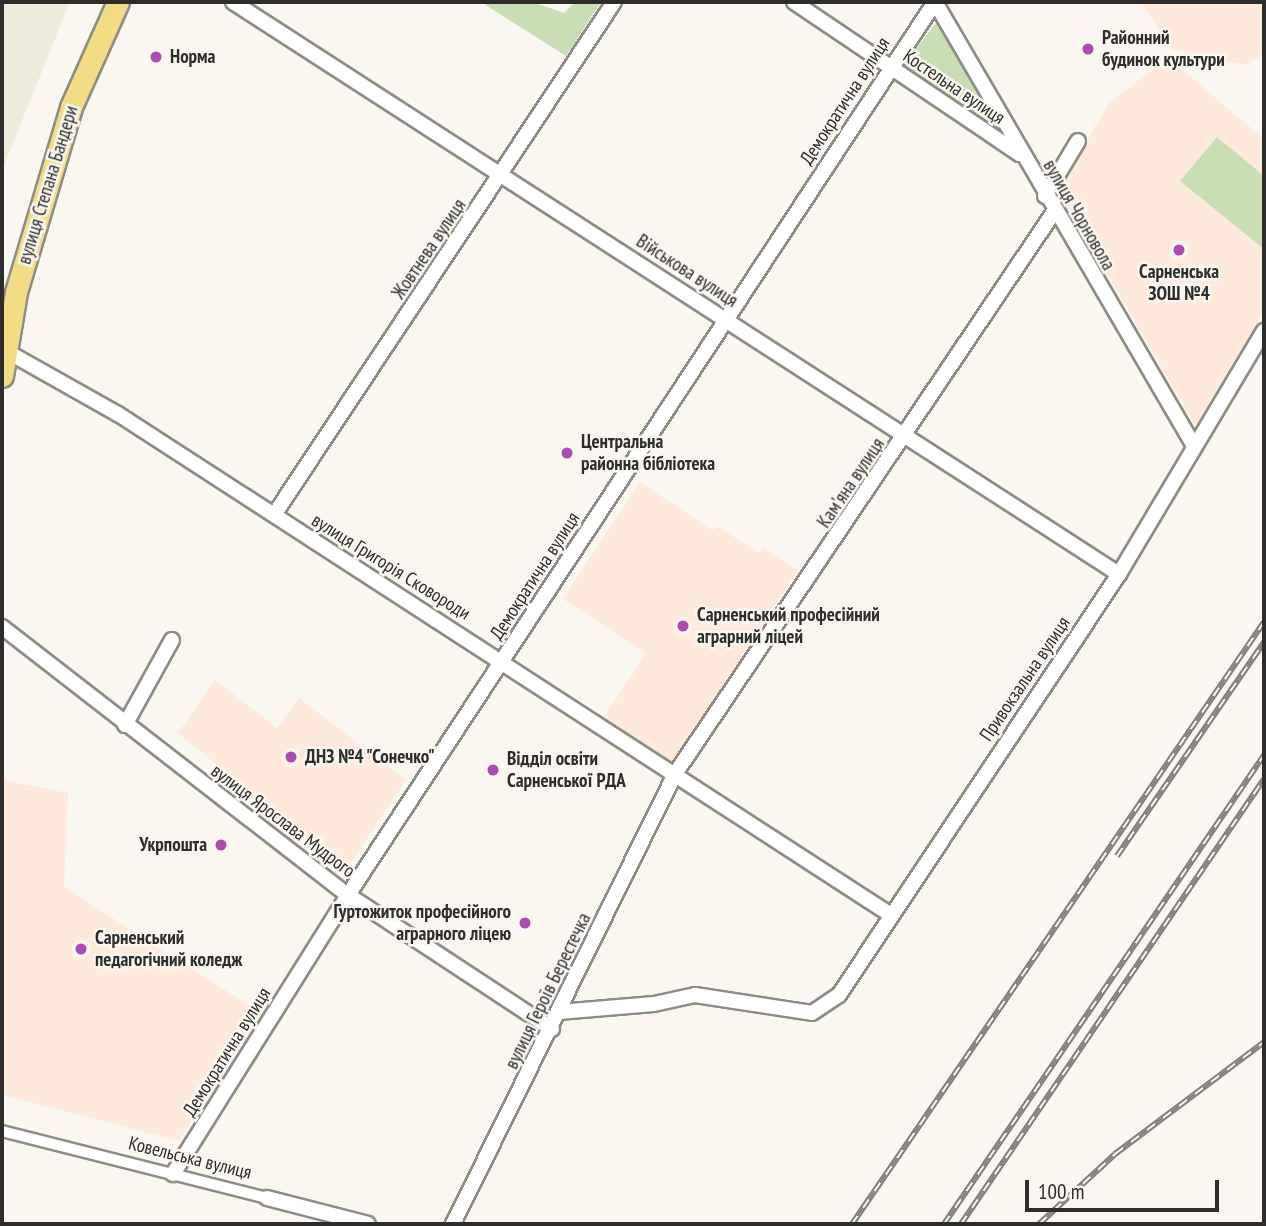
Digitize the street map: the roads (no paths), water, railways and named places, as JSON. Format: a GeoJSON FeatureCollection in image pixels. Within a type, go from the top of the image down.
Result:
{"type":"FeatureCollection","features":[{"type":"Feature","properties":{"kind":"main road","name":"вулиця Степана Бандери"},"geometry":{"type":"LineString","coordinates":[[2,376],[16,292],[71,107],[118,2]]}},
{"type":"Feature","properties":{"kind":"street","name":"Військова вулиця"},"geometry":{"type":"LineString","coordinates":[[233,2],[503,173],[1119,574]]}},
{"type":"Feature","properties":{"kind":"street","name":"Жовтнева вулиця"},"geometry":{"type":"LineString","coordinates":[[274,515],[614,2]]}},
{"type":"Feature","properties":{"kind":"street","name":"Костельна вулиця"},"geometry":{"type":"LineString","coordinates":[[794,2],[1023,157]]}},
{"type":"Feature","properties":{"kind":"street","name":"Демократична вулиця"},"geometry":{"type":"LineString","coordinates":[[173,1174],[348,895],[889,67],[935,2]]}},
{"type":"Feature","properties":{"kind":"street","name":"вулиця Чорновола"},"geometry":{"type":"LineString","coordinates":[[935,2],[1054,212],[1194,446]]}},
{"type":"Feature","properties":{"kind":"street"},"geometry":{"type":"LineString","coordinates":[[1045,196],[1078,141]]}},
{"type":"Feature","properties":{"kind":"street","name":"Камʼяна вулиця"},"geometry":{"type":"LineString","coordinates":[[675,774],[907,436],[1054,212]]}},
{"type":"Feature","properties":{"kind":"street","name":"Привокзальна вулиця"},"geometry":{"type":"LineString","coordinates":[[559,1012],[654,1004],[695,995],[789,1012],[812,1013],[839,995],[1119,574],[1264,331]]}},
{"type":"Feature","properties":{"kind":"street","name":"вулиця Григорія Сковороди"},"geometry":{"type":"LineString","coordinates":[[6,351],[118,414],[503,661],[891,915]]}},
{"type":"Feature","properties":{"kind":"street","name":"вулиця Ярослава Мудрого"},"geometry":{"type":"LineString","coordinates":[[2,627],[125,725],[348,895],[552,1029]]}},
{"type":"Feature","properties":{"kind":"street"},"geometry":{"type":"LineString","coordinates":[[125,725],[172,640]]}},
{"type":"Feature","properties":{"kind":"street","name":"вулиця Героїв Берестечка"},"geometry":{"type":"LineString","coordinates":[[453,1224],[552,1029],[675,774]]}},
{"type":"Feature","properties":{"kind":"street","name":"Ковельська вулиця"},"geometry":{"type":"LineString","coordinates":[[2,1131],[368,1224]]}},
{"type":"Feature","properties":{"kind":"railway"},"geometry":{"type":"LineString","coordinates":[[852,1224],[1264,622]]}},
{"type":"Feature","properties":{"kind":"railway"},"geometry":{"type":"LineString","coordinates":[[1117,856],[1264,642]]}},
{"type":"Feature","properties":{"kind":"railway"},"geometry":{"type":"LineString","coordinates":[[944,1224],[1264,755]]}},
{"type":"Feature","properties":{"kind":"railway"},"geometry":{"type":"LineString","coordinates":[[961,1224],[1264,779]]}},
{"type":"Feature","properties":{"kind":"railway"},"geometry":{"type":"LineString","coordinates":[[1039,1224],[1115,1154],[1264,1042]]}},
{"type":"Feature","properties":{"kind":"place","name":"Районний будинок культури"},"geometry":{"type":"Point","coordinates":[1088,49]}},
{"type":"Feature","properties":{"kind":"place","name":"Норма"},"geometry":{"type":"Point","coordinates":[156,57]}},
{"type":"Feature","properties":{"kind":"place","name":"Сарненська ЗОШ №4"},"geometry":{"type":"Point","coordinates":[1179,250]}},
{"type":"Feature","properties":{"kind":"place","name":"Центральна районна бібліотека"},"geometry":{"type":"Point","coordinates":[567,453]}},
{"type":"Feature","properties":{"kind":"place","name":"Сарненський професійний аграрний ліцей"},"geometry":{"type":"Point","coordinates":[683,626]}},
{"type":"Feature","properties":{"kind":"place","name":"ДНЗ №4 \"Сонечко\""},"geometry":{"type":"Point","coordinates":[291,757]}},
{"type":"Feature","properties":{"kind":"place","name":"Відділ освіти Сарненської РДА"},"geometry":{"type":"Point","coordinates":[493,770]}},
{"type":"Feature","properties":{"kind":"place","name":"Укрпошта"},"geometry":{"type":"Point","coordinates":[221,845]}},
{"type":"Feature","properties":{"kind":"place","name":"Гуртожиток професійного аграрного ліцею"},"geometry":{"type":"Point","coordinates":[525,923]}},
{"type":"Feature","properties":{"kind":"place","name":"Сарненський педагогічний коледж"},"geometry":{"type":"Point","coordinates":[81,949]}}]}
